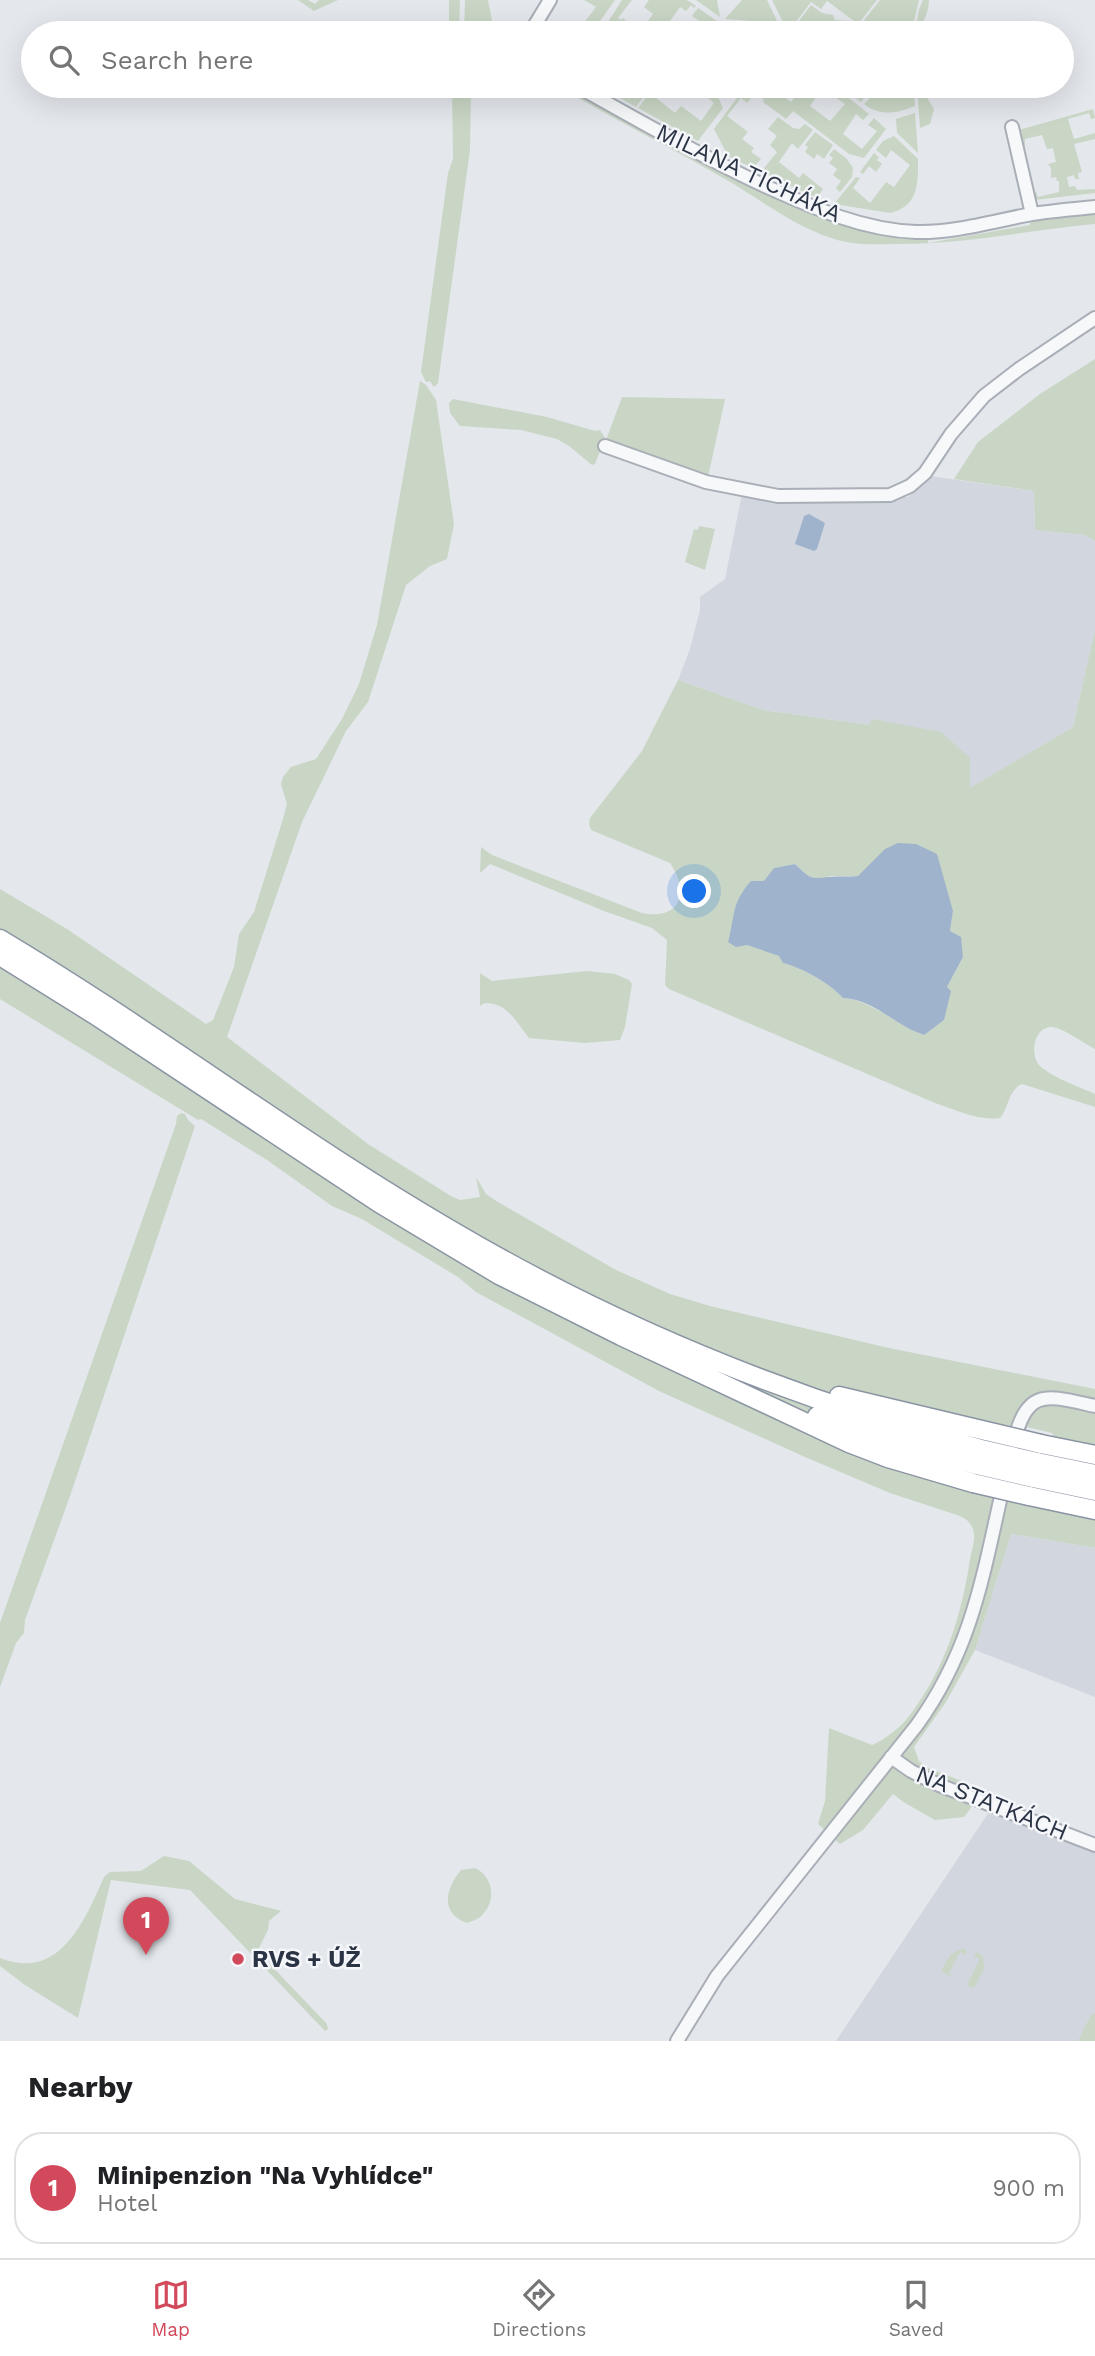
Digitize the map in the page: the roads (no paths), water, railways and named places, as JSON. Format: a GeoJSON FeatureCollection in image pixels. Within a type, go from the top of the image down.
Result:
{"type":"FeatureCollection","features":[{"type":"Feature","properties":{"kind":"highway"},"geometry":{"type":"LineString","coordinates":[[0,939],[168,1045],[365,1177],[510,1264],[606,1314],[745,1374],[979,1457]]}},
{"type":"Feature","properties":{"kind":"highway"},"geometry":{"type":"LineString","coordinates":[[0,956],[94,1014],[306,1156],[439,1240],[551,1302],[874,1453],[973,1483],[1095,1510]]}},
{"type":"Feature","properties":{"kind":"highway"},"geometry":{"type":"LineString","coordinates":[[745,1374],[1095,1455]]}},
{"type":"Feature","properties":{"kind":"highway"},"geometry":{"type":"LineString","coordinates":[[721,1381],[882,1438],[1035,1470],[1095,1491]]}},
{"type":"Feature","properties":{"kind":"highway"},"geometry":{"type":"LineString","coordinates":[[1035,1470],[1095,1474]]}},
{"type":"Feature","properties":{"kind":"street"},"geometry":{"type":"LineString","coordinates":[[537,21],[550,0]]}},
{"type":"Feature","properties":{"kind":"street","name":"MILANA TICHÁKA"},"geometry":{"type":"LineString","coordinates":[[600,98],[720,164],[846,220],[920,232],[964,228],[1032,214],[1095,207]]}},
{"type":"Feature","properties":{"kind":"street"},"geometry":{"type":"LineString","coordinates":[[1012,127],[1032,214]]}},
{"type":"Feature","properties":{"kind":"street"},"geometry":{"type":"LineString","coordinates":[[605,446],[706,482],[778,496],[890,495],[910,486],[925,473],[951,434],[985,396],[1019,369],[1095,318]]}},
{"type":"Feature","properties":{"kind":"street"},"geometry":{"type":"LineString","coordinates":[[677,2041],[717,1976],[935,1699],[965,1639],[976,1606],[1022,1416],[1034,1401],[1050,1397],[1095,1406]]}},
{"type":"Feature","properties":{"kind":"street","name":"NA STATKÁCH"},"geometry":{"type":"LineString","coordinates":[[891,1757],[923,1778],[1095,1845]]}},
{"type":"Feature","properties":{"kind":"water"},"geometry":{"type":"Polygon","coordinates":[[[809,514],[825,523],[814,551],[795,544],[804,516],[809,514]]]}},
{"type":"Feature","properties":{"kind":"water"},"geometry":{"type":"Polygon","coordinates":[[[898,843],[916,844],[937,854],[953,911],[950,931],[961,937],[963,957],[947,987],[951,991],[944,1020],[924,1035],[864,1003],[843,998],[815,977],[783,963],[779,956],[747,945],[736,947],[728,942],[737,903],[751,881],[764,881],[774,868],[795,864],[814,878],[858,876],[885,849],[898,843]]]}},
{"type":"Feature","properties":{"kind":"place","name":"Minipenzion \"Na Vyhlídce\""},"geometry":{"type":"Point","coordinates":[146,1955]}},
{"type":"Feature","properties":{"kind":"place","name":"RVS + ÚŽ"},"geometry":{"type":"Point","coordinates":[238,1959]}}]}
